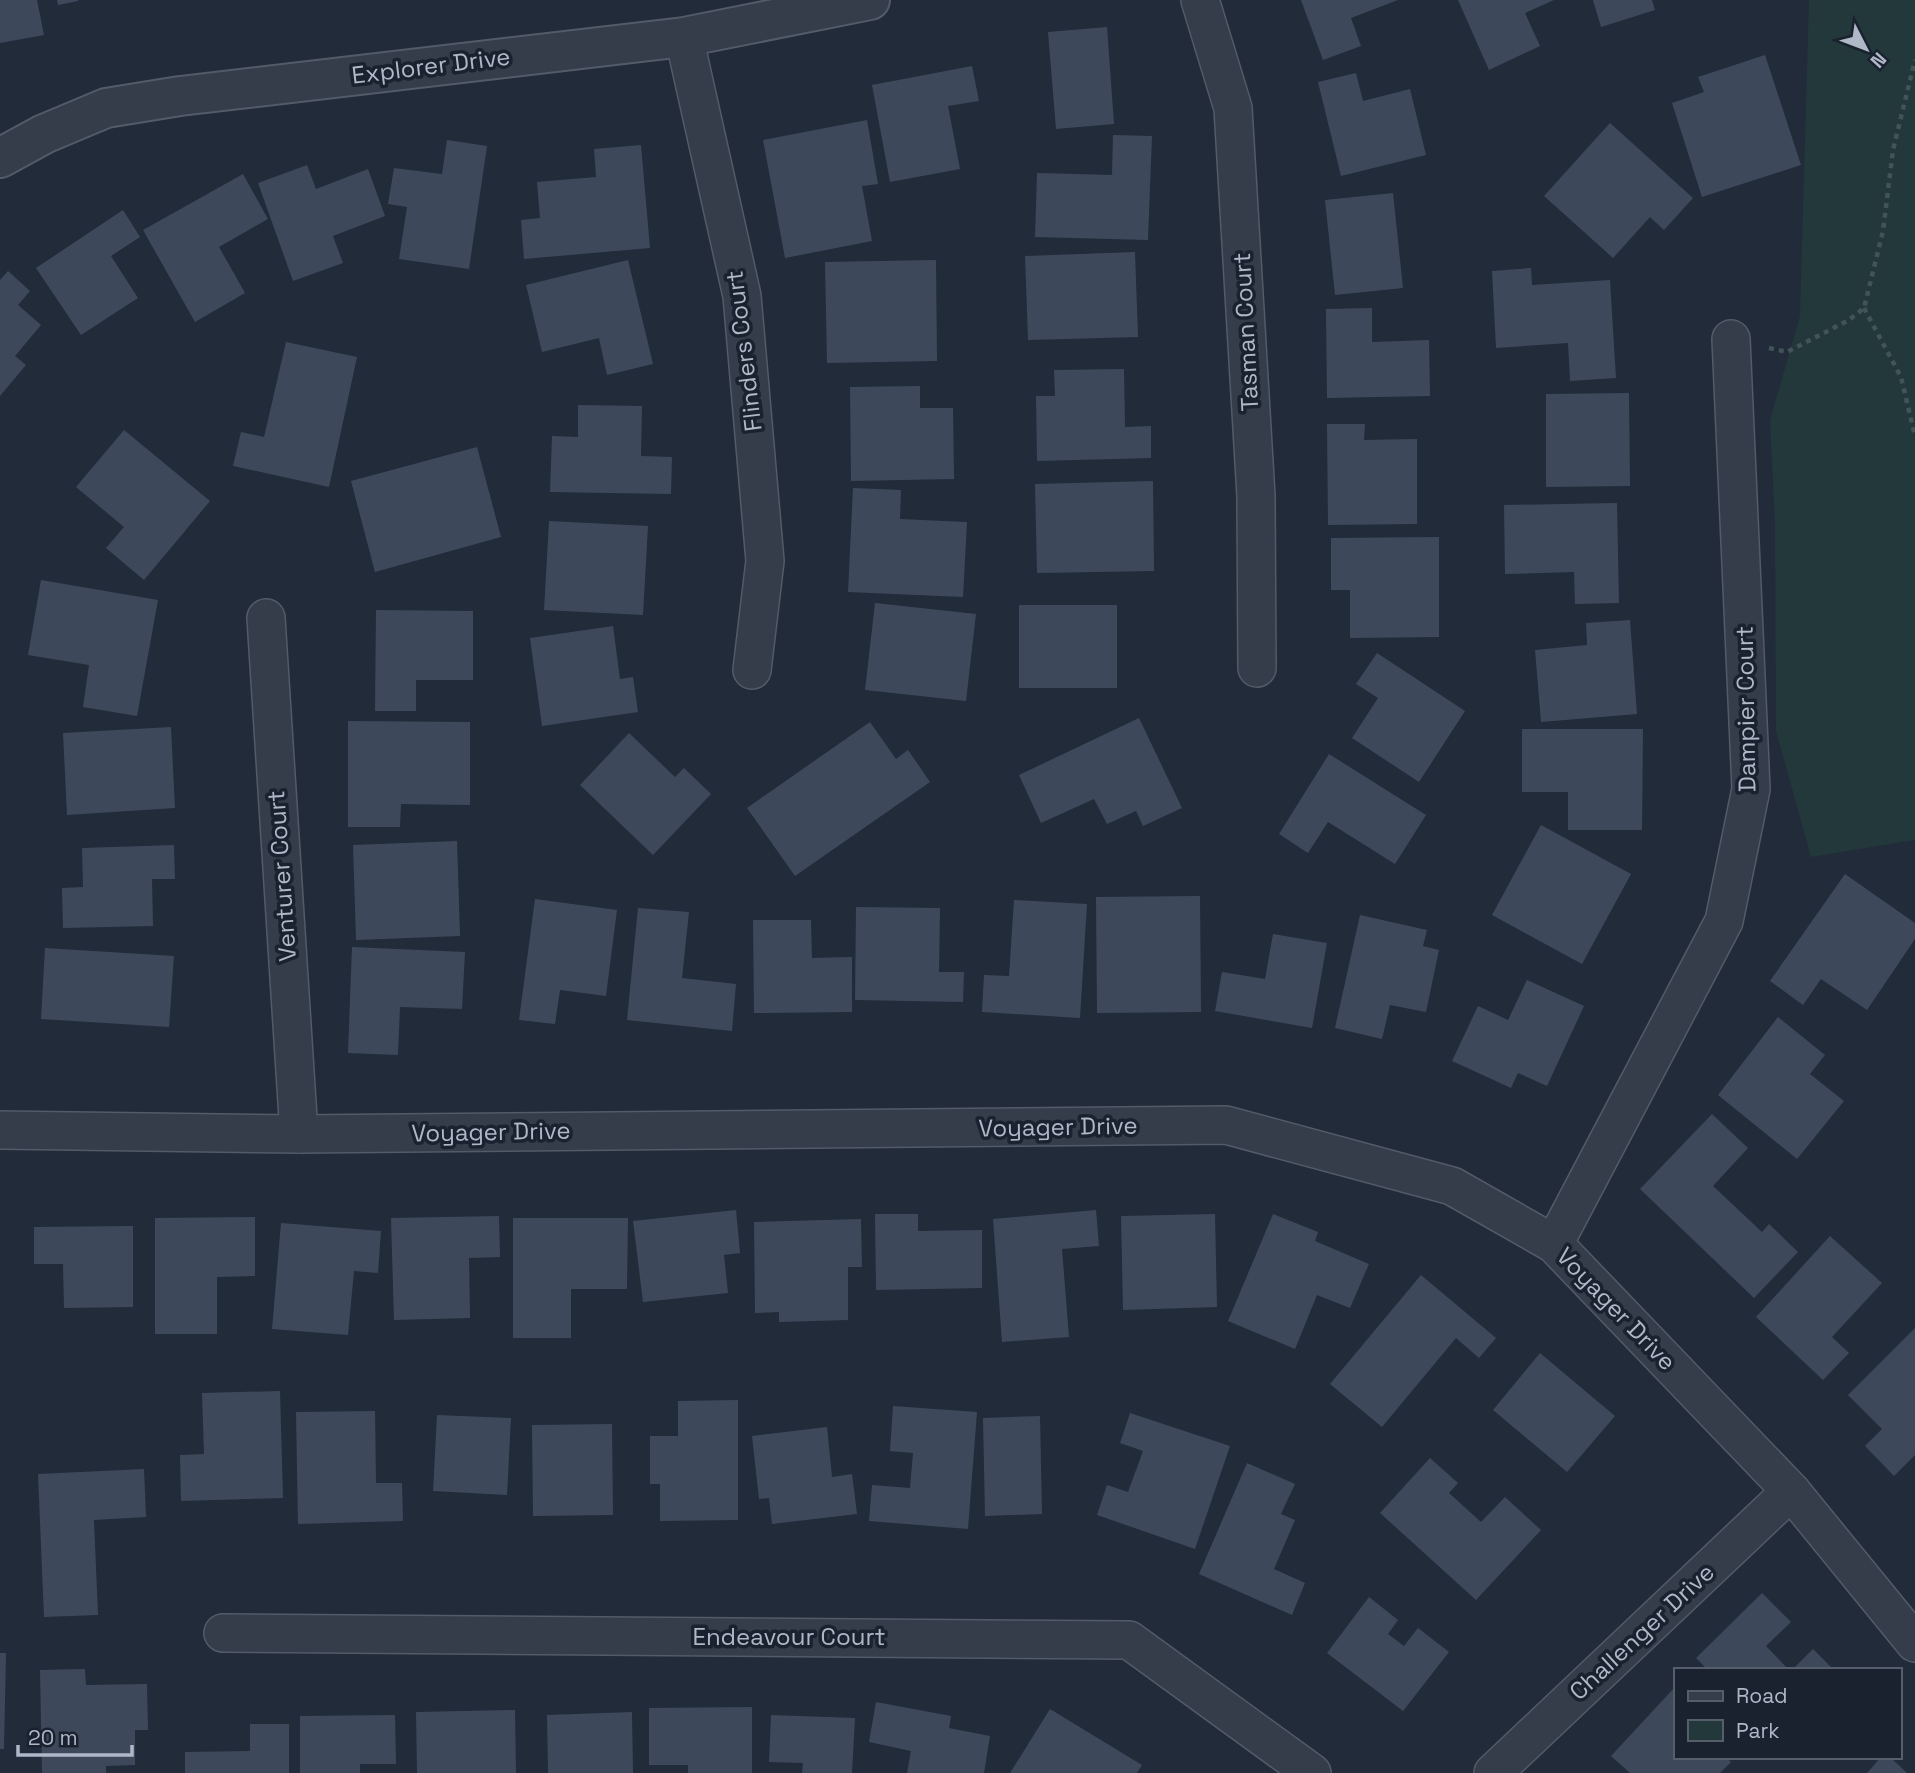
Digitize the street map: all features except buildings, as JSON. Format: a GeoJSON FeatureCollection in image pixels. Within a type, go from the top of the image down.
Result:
{"type":"FeatureCollection","features":[{"type":"Feature","properties":{"kind":"street","name":"Explorer Drive"},"geometry":{"type":"LineString","coordinates":[[0,158],[44,134],[106,108],[180,96],[684,37],[870,0]]}},
{"type":"Feature","properties":{"kind":"street","name":"Tasman Court"},"geometry":{"type":"LineString","coordinates":[[1200,0],[1233,108],[1256,496],[1257,668]]}},
{"type":"Feature","properties":{"kind":"street","name":"Flinders Court"},"geometry":{"type":"LineString","coordinates":[[684,37],[742,296],[765,561],[752,670]]}},
{"type":"Feature","properties":{"kind":"street","name":"Dampier Court"},"geometry":{"type":"LineString","coordinates":[[1555,1244],[1724,921],[1751,789],[1731,339]]}},
{"type":"Feature","properties":{"kind":"street","name":"Venturer Court"},"geometry":{"type":"LineString","coordinates":[[266,618],[299,1134]]}},
{"type":"Feature","properties":{"kind":"street","name":"Voyager Drive"},"geometry":{"type":"LineString","coordinates":[[0,1130],[299,1134],[1226,1125],[1452,1185],[1555,1244],[1791,1491],[1915,1643]]}},
{"type":"Feature","properties":{"kind":"street","name":"Challenger Drive"},"geometry":{"type":"LineString","coordinates":[[1493,1773],[1791,1491]]}},
{"type":"Feature","properties":{"kind":"street","name":"Endeavour Court"},"geometry":{"type":"LineString","coordinates":[[223,1633],[1129,1640],[1312,1773]]}},
{"type":"Feature","properties":{"kind":"path"},"geometry":{"type":"LineString","coordinates":[[1731,339],[1787,352],[1849,320],[1864,308],[1883,231],[1893,150],[1915,60]]}},
{"type":"Feature","properties":{"kind":"path"},"geometry":{"type":"LineString","coordinates":[[1864,308],[1901,377],[1915,436]]}},
{"type":"Feature","properties":{"kind":"green space"},"geometry":{"type":"Polygon","coordinates":[[[1809,0],[1915,0],[1915,840],[1811,857],[1776,731],[1775,524],[1770,420],[1800,316],[1809,0]]]}}]}
